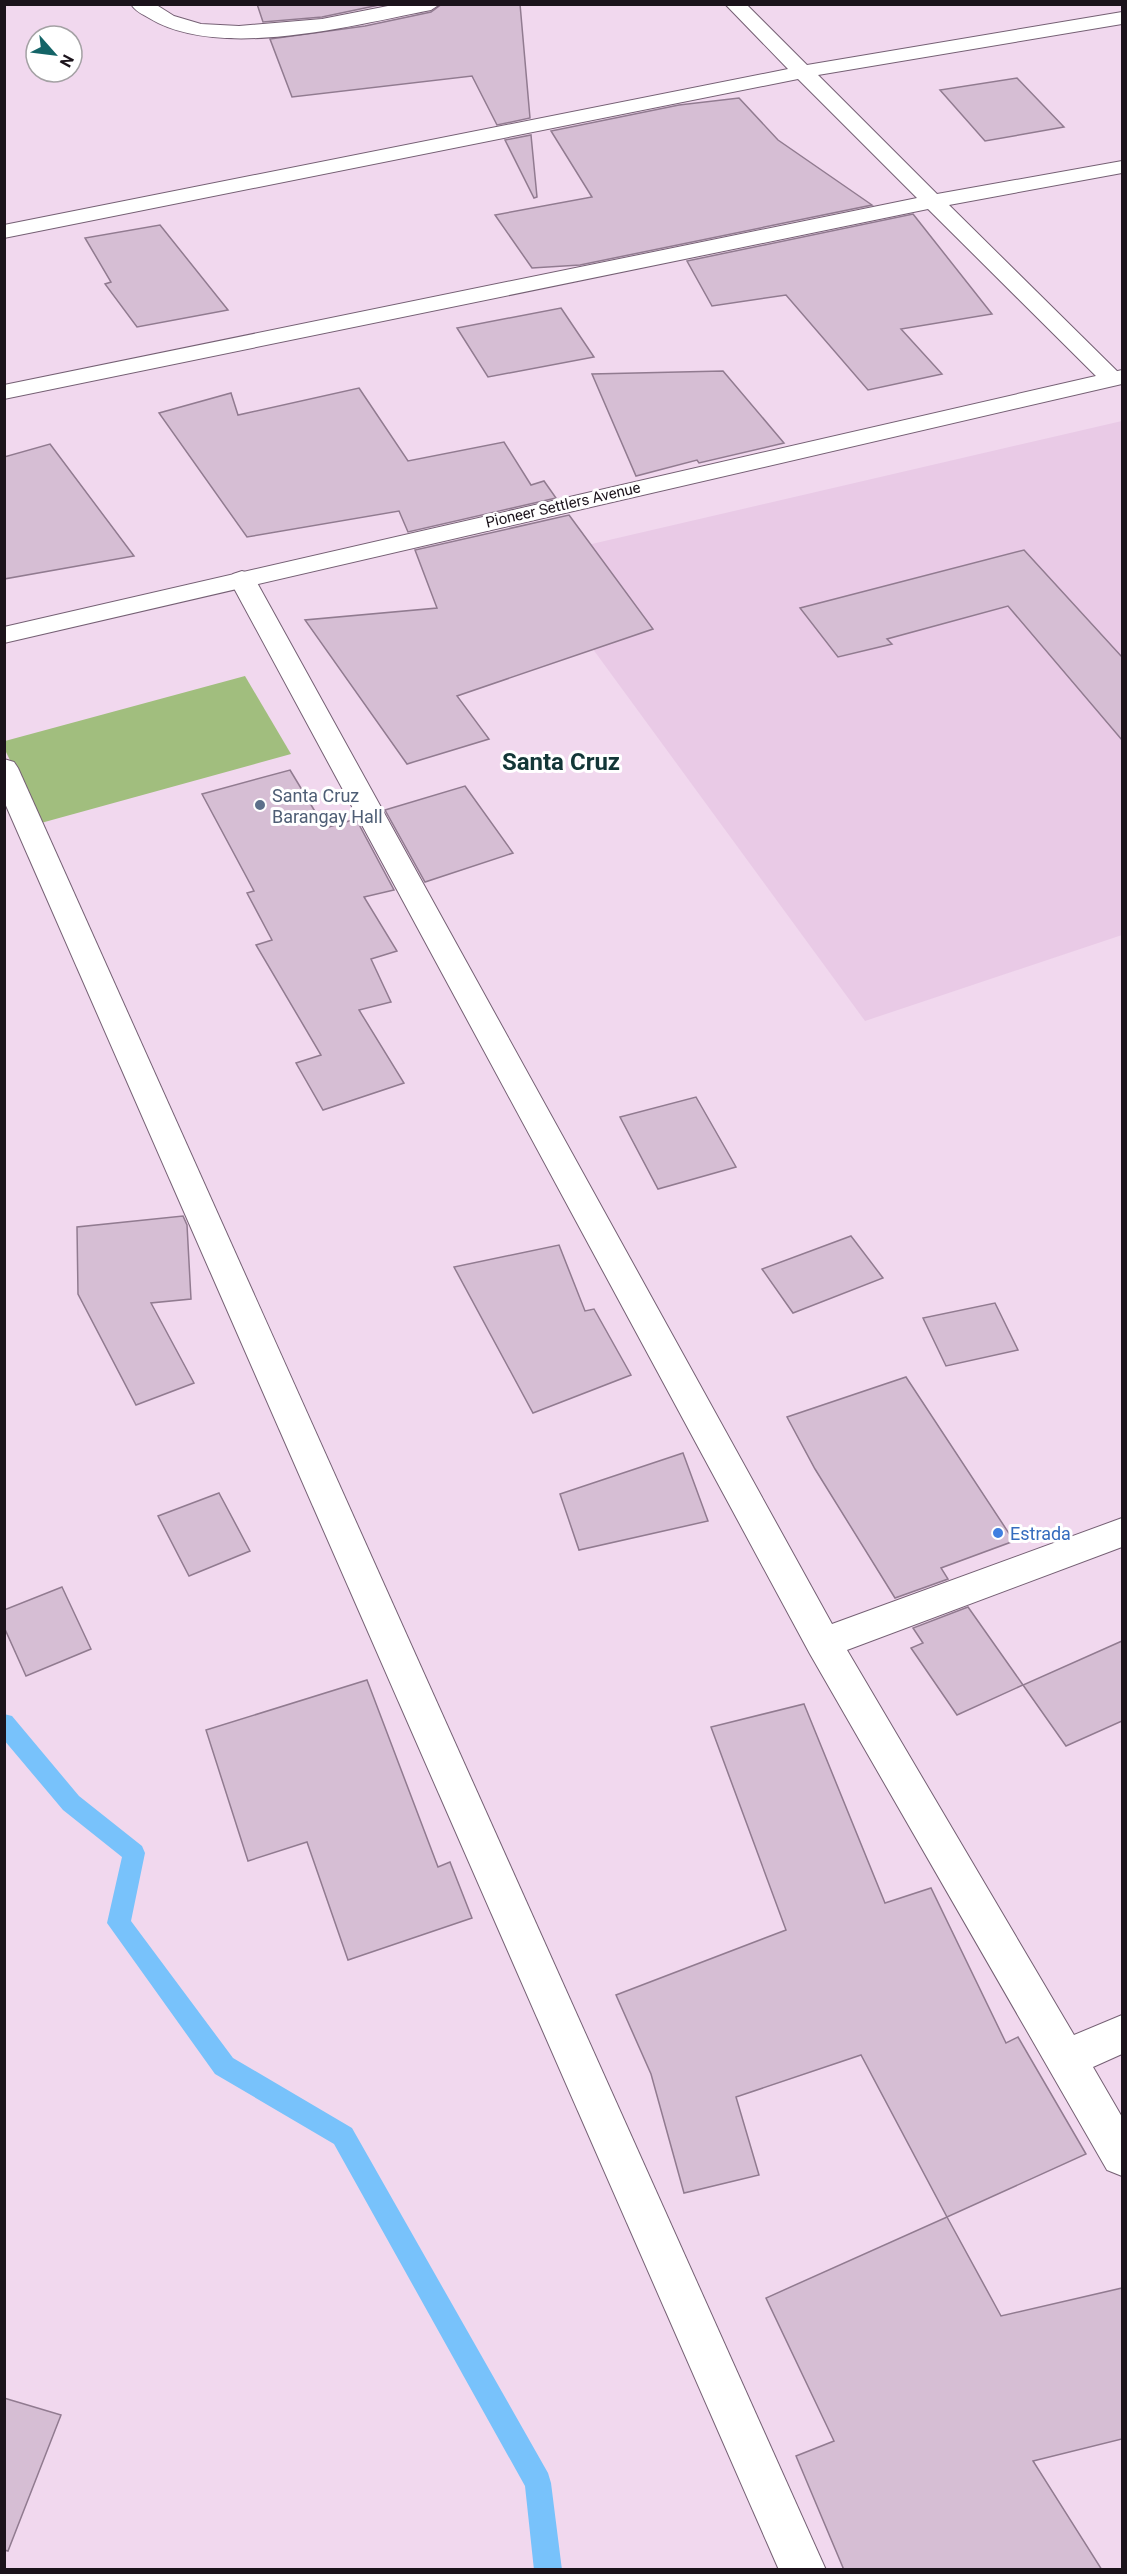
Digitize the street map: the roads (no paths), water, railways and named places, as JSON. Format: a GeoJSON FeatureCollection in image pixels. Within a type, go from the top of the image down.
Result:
{"type":"FeatureCollection","features":[{"type":"Feature","properties":{"kind":"street"},"geometry":{"type":"LineString","coordinates":[[140,4],[148,12],[167,21],[229,32],[268,32],[431,4]]}},
{"type":"Feature","properties":{"kind":"street"},"geometry":{"type":"LineString","coordinates":[[734,4],[933,201],[1117,378]]}},
{"type":"Feature","properties":{"kind":"street"},"geometry":{"type":"LineString","coordinates":[[4,232],[802,72],[1122,18]]}},
{"type":"Feature","properties":{"kind":"street"},"geometry":{"type":"LineString","coordinates":[[4,392],[933,201],[1122,167]]}},
{"type":"Feature","properties":{"kind":"street","name":"Pioneer Settlers Avenue"},"geometry":{"type":"LineString","coordinates":[[4,635],[1117,378]]}},
{"type":"Feature","properties":{"kind":"street"},"geometry":{"type":"LineString","coordinates":[[242,579],[823,1643],[1122,2156]]}},
{"type":"Feature","properties":{"kind":"street"},"geometry":{"type":"LineString","coordinates":[[4,768],[802,2570]]}},
{"type":"Feature","properties":{"kind":"street"},"geometry":{"type":"LineString","coordinates":[[823,1643],[1122,1532]]}},
{"type":"Feature","properties":{"kind":"street"},"geometry":{"type":"LineString","coordinates":[[1066,2059],[1122,2034]]}},
{"type":"Feature","properties":{"kind":"waterway"},"geometry":{"type":"LineString","coordinates":[[4,1723],[71,1803],[134,1853],[119,1923],[224,2066],[343,2136],[538,2483],[548,2570]]}},
{"type":"Feature","properties":{"kind":"place","name":"Santa Cruz Barangay Hall"},"geometry":{"type":"Point","coordinates":[260,805]}},
{"type":"Feature","properties":{"kind":"place","name":"Estrada"},"geometry":{"type":"Point","coordinates":[998,1533]}},
{"type":"Feature","properties":{"kind":"district","name":"Santa Cruz"},"geometry":{"type":"Point","coordinates":[561,762]}}]}
